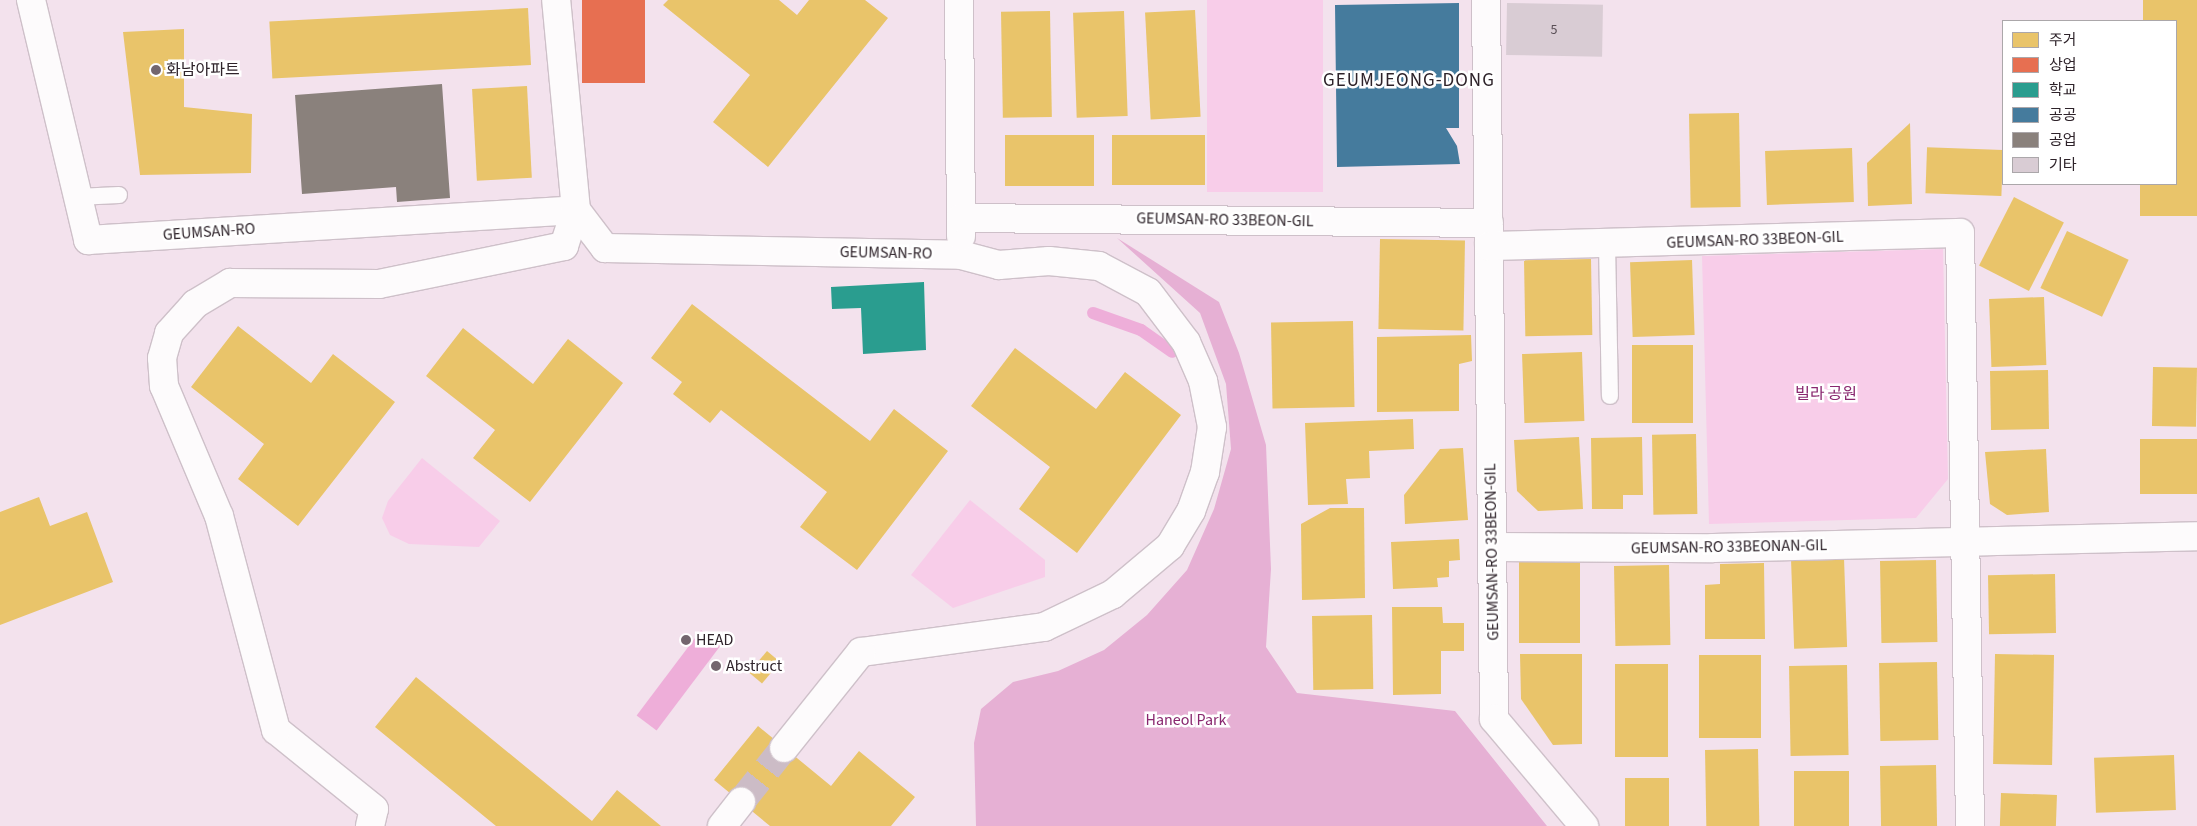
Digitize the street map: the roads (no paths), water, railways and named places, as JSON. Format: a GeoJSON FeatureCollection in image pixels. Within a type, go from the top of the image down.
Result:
{"type":"FeatureCollection","features":[{"type":"Feature","properties":{"kind":"street","name":"GEUMSAN-RO"},"geometry":{"type":"LineString","coordinates":[[31,0],[88,240],[576,210],[605,248],[961,255]]}},
{"type":"Feature","properties":{"kind":"street"},"geometry":{"type":"LineString","coordinates":[[370,826],[374,809],[276,730],[219,516],[164,386],[162,358],[169,333],[195,304],[230,283],[379,284],[564,246],[576,210],[556,0]]}},
{"type":"Feature","properties":{"kind":"street"},"geometry":{"type":"LineString","coordinates":[[784,748],[861,652],[1044,627],[1113,594],[1170,546],[1191,511],[1205,472],[1212,427],[1203,380],[1186,342],[1148,292],[1099,266],[1050,261],[998,265],[961,255],[959,0]]}},
{"type":"Feature","properties":{"kind":"street","name":"GEUMSAN-RO 33BEON-GIL"},"geometry":{"type":"LineString","coordinates":[[1486,0],[1494,719],[1584,826]]}},
{"type":"Feature","properties":{"kind":"street","name":"GEUMSAN-RO 33BEON-GIL"},"geometry":{"type":"LineString","coordinates":[[961,218],[1489,235],[1607,244],[1960,233],[1965,543]]}},
{"type":"Feature","properties":{"kind":"street","name":"GEUMSAN-RO 33BEONAN-GIL"},"geometry":{"type":"LineString","coordinates":[[1492,548],[1965,543],[2197,536]]}},
{"type":"Feature","properties":{"kind":"street"},"geometry":{"type":"LineString","coordinates":[[1965,543],[1970,826]]}},
{"type":"Feature","properties":{"kind":"street"},"geometry":{"type":"LineString","coordinates":[[722,826],[740,802]]}},
{"type":"Feature","properties":{"kind":"lane"},"geometry":{"type":"LineString","coordinates":[[77,198],[119,194]]}},
{"type":"Feature","properties":{"kind":"lane"},"geometry":{"type":"LineString","coordinates":[[1607,244],[1610,396]]}},
{"type":"Feature","properties":{"kind":"waterway"},"geometry":{"type":"LineString","coordinates":[[1093,313],[1141,330],[1172,352]]}},
{"type":"Feature","properties":{"kind":"tunnel"},"geometry":{"type":"LineString","coordinates":[[741,802],[784,748]]}},
{"type":"Feature","properties":{"kind":"place","name":"화남아파트"},"geometry":{"type":"Point","coordinates":[156,70]}},
{"type":"Feature","properties":{"kind":"place","name":"HEAD"},"geometry":{"type":"Point","coordinates":[686,640]}},
{"type":"Feature","properties":{"kind":"place","name":"Abstruct"},"geometry":{"type":"Point","coordinates":[716,666]}},
{"type":"Feature","properties":{"kind":"district","name":"GEUMJEONG-DONG"},"geometry":{"type":"Point","coordinates":[1409,81]}},
{"type":"Feature","properties":{"kind":"park label","name":"빌라 공원"},"geometry":{"type":"Point","coordinates":[1826,394]}},
{"type":"Feature","properties":{"kind":"park label","name":"Haneol Park"},"geometry":{"type":"Point","coordinates":[1186,720]}}]}
